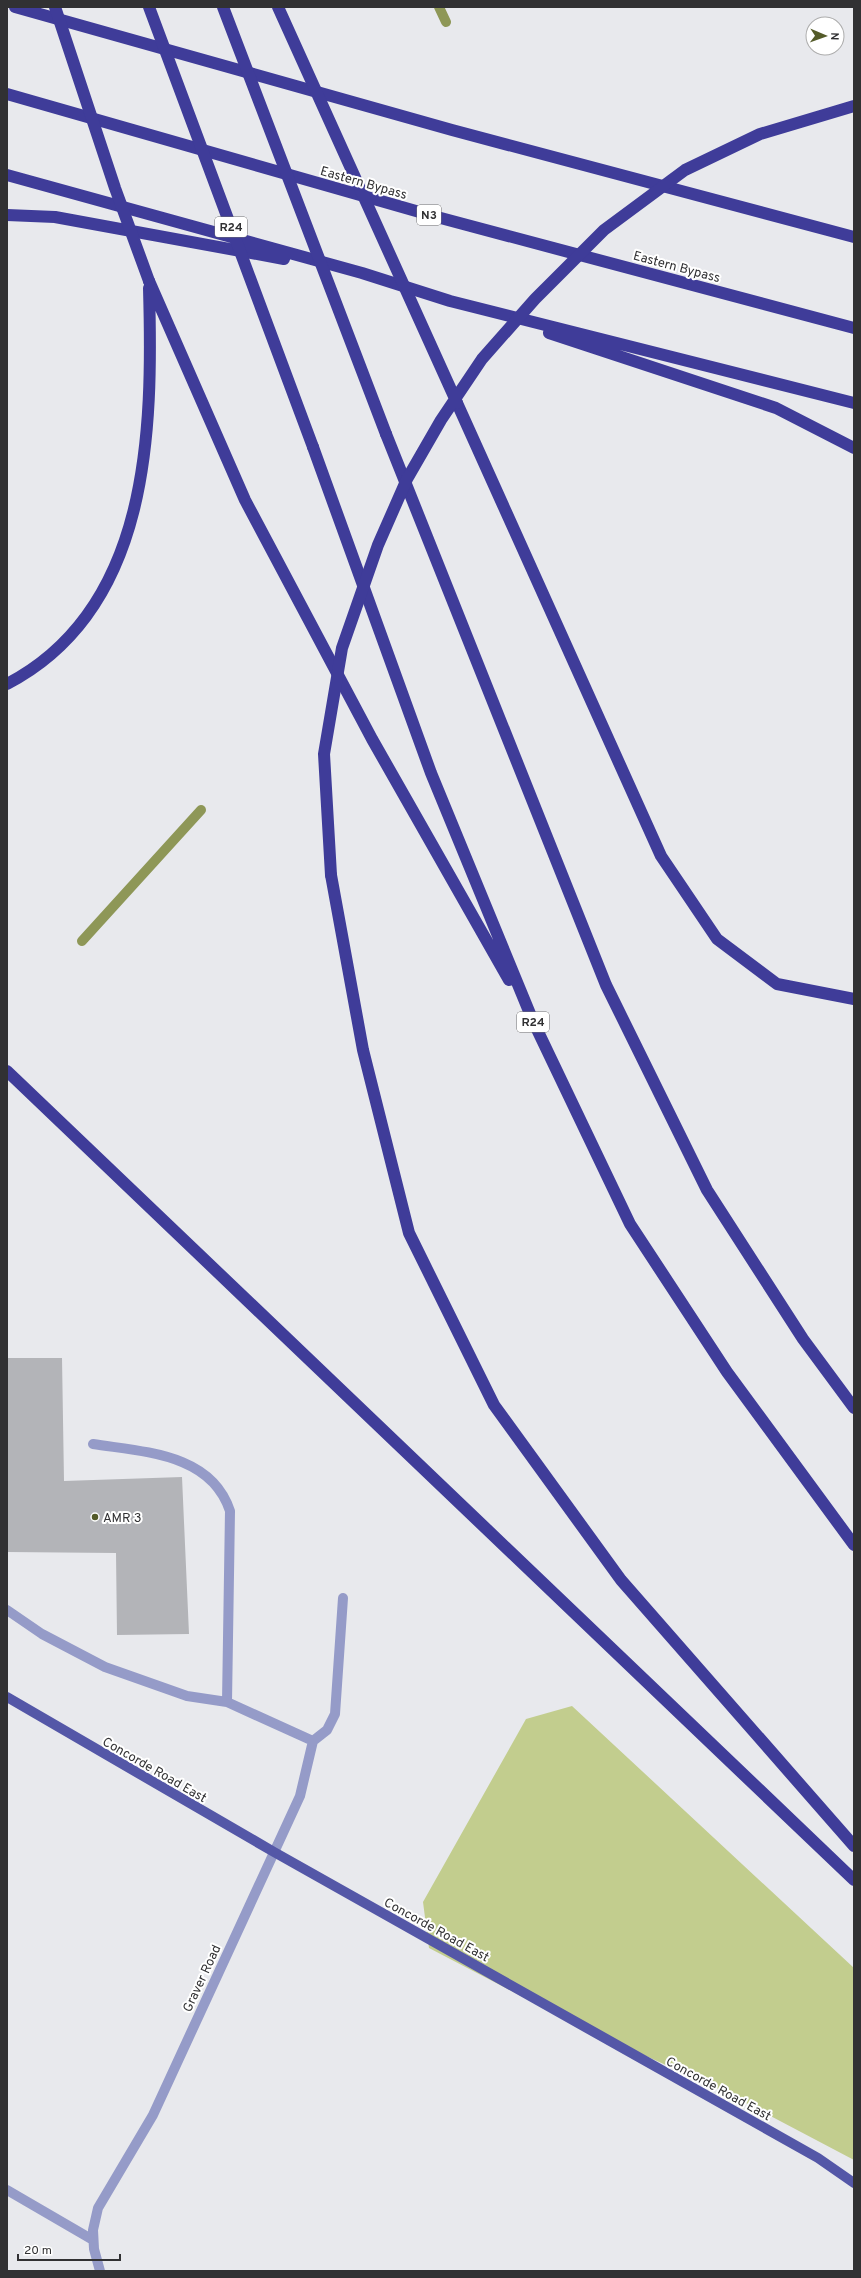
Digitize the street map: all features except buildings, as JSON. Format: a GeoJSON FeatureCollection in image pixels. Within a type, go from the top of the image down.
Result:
{"type":"FeatureCollection","features":[{"type":"Feature","properties":{"kind":"highway"},"geometry":{"type":"LineString","coordinates":[[14,7],[452,130],[854,238]]}},
{"type":"Feature","properties":{"kind":"highway"},"geometry":{"type":"LineString","coordinates":[[55,7],[115,188],[149,281],[191,372],[245,500],[372,739],[532,1022]]}},
{"type":"Feature","properties":{"kind":"highway","name":"R24"},"geometry":{"type":"LineString","coordinates":[[149,7],[313,447],[431,773],[532,1022],[630,1224],[727,1372],[854,1545]]}},
{"type":"Feature","properties":{"kind":"highway"},"geometry":{"type":"LineString","coordinates":[[224,7],[386,434],[606,985],[707,1190],[803,1339],[854,1408]]}},
{"type":"Feature","properties":{"kind":"highway"},"geometry":{"type":"LineString","coordinates":[[278,7],[661,856],[717,939],[777,984],[854,999]]}},
{"type":"Feature","properties":{"kind":"highway","name":"Eastern Bypass"},"geometry":{"type":"LineString","coordinates":[[7,94],[437,217],[854,328]]}},
{"type":"Feature","properties":{"kind":"highway"},"geometry":{"type":"LineString","coordinates":[[854,106],[760,134],[684,170],[604,230],[535,299],[482,359],[441,420],[407,479],[378,545],[342,648],[324,754],[331,874],[364,1050],[409,1233],[494,1405],[620,1580],[854,1846]]}},
{"type":"Feature","properties":{"kind":"highway"},"geometry":{"type":"LineString","coordinates":[[7,175],[362,273],[450,301],[776,408],[854,448]]}},
{"type":"Feature","properties":{"kind":"highway"},"geometry":{"type":"LineString","coordinates":[[7,215],[55,217],[362,273]]}},
{"type":"Feature","properties":{"kind":"highway"},"geometry":{"type":"LineString","coordinates":[[7,684],[32,671],[71,635],[99,596],[125,545],[139,492],[147,436],[152,362],[149,281]]}},
{"type":"Feature","properties":{"kind":"highway"},"geometry":{"type":"LineString","coordinates":[[450,301],[854,403]]}},
{"type":"Feature","properties":{"kind":"highway"},"geometry":{"type":"LineString","coordinates":[[7,1072],[854,1880]]}},
{"type":"Feature","properties":{"kind":"main road","name":"Concorde Road East"},"geometry":{"type":"LineString","coordinates":[[7,1697],[274,1852],[818,2158],[854,2183]]}},
{"type":"Feature","properties":{"kind":"street"},"geometry":{"type":"LineString","coordinates":[[93,1444],[168,1456],[189,1464],[204,1473],[226,1500],[230,1511],[227,1702]]}},
{"type":"Feature","properties":{"kind":"street"},"geometry":{"type":"LineString","coordinates":[[7,1610],[42,1634],[105,1667],[187,1696],[227,1702],[313,1741],[327,1730],[335,1714],[343,1598]]}},
{"type":"Feature","properties":{"kind":"street","name":"Graver Road"},"geometry":{"type":"LineString","coordinates":[[100,2271],[94,2249],[92,2230],[98,2208],[153,2115],[300,1796],[313,1741]]}},
{"type":"Feature","properties":{"kind":"street"},"geometry":{"type":"LineString","coordinates":[[7,2190],[93,2240]]}},
{"type":"Feature","properties":{"kind":"green space"},"geometry":{"type":"Polygon","coordinates":[[[572,1706],[854,1968],[854,2160],[723,2091],[569,2021],[429,1948],[423,1902],[526,1719],[572,1706]]]}},
{"type":"Feature","properties":{"kind":"waterway"},"geometry":{"type":"LineString","coordinates":[[439,7],[446,22]]}},
{"type":"Feature","properties":{"kind":"waterway"},"geometry":{"type":"LineString","coordinates":[[82,941],[201,810]]}},
{"type":"Feature","properties":{"kind":"place","name":"AMR 3"},"geometry":{"type":"Point","coordinates":[95,1517]}}]}
